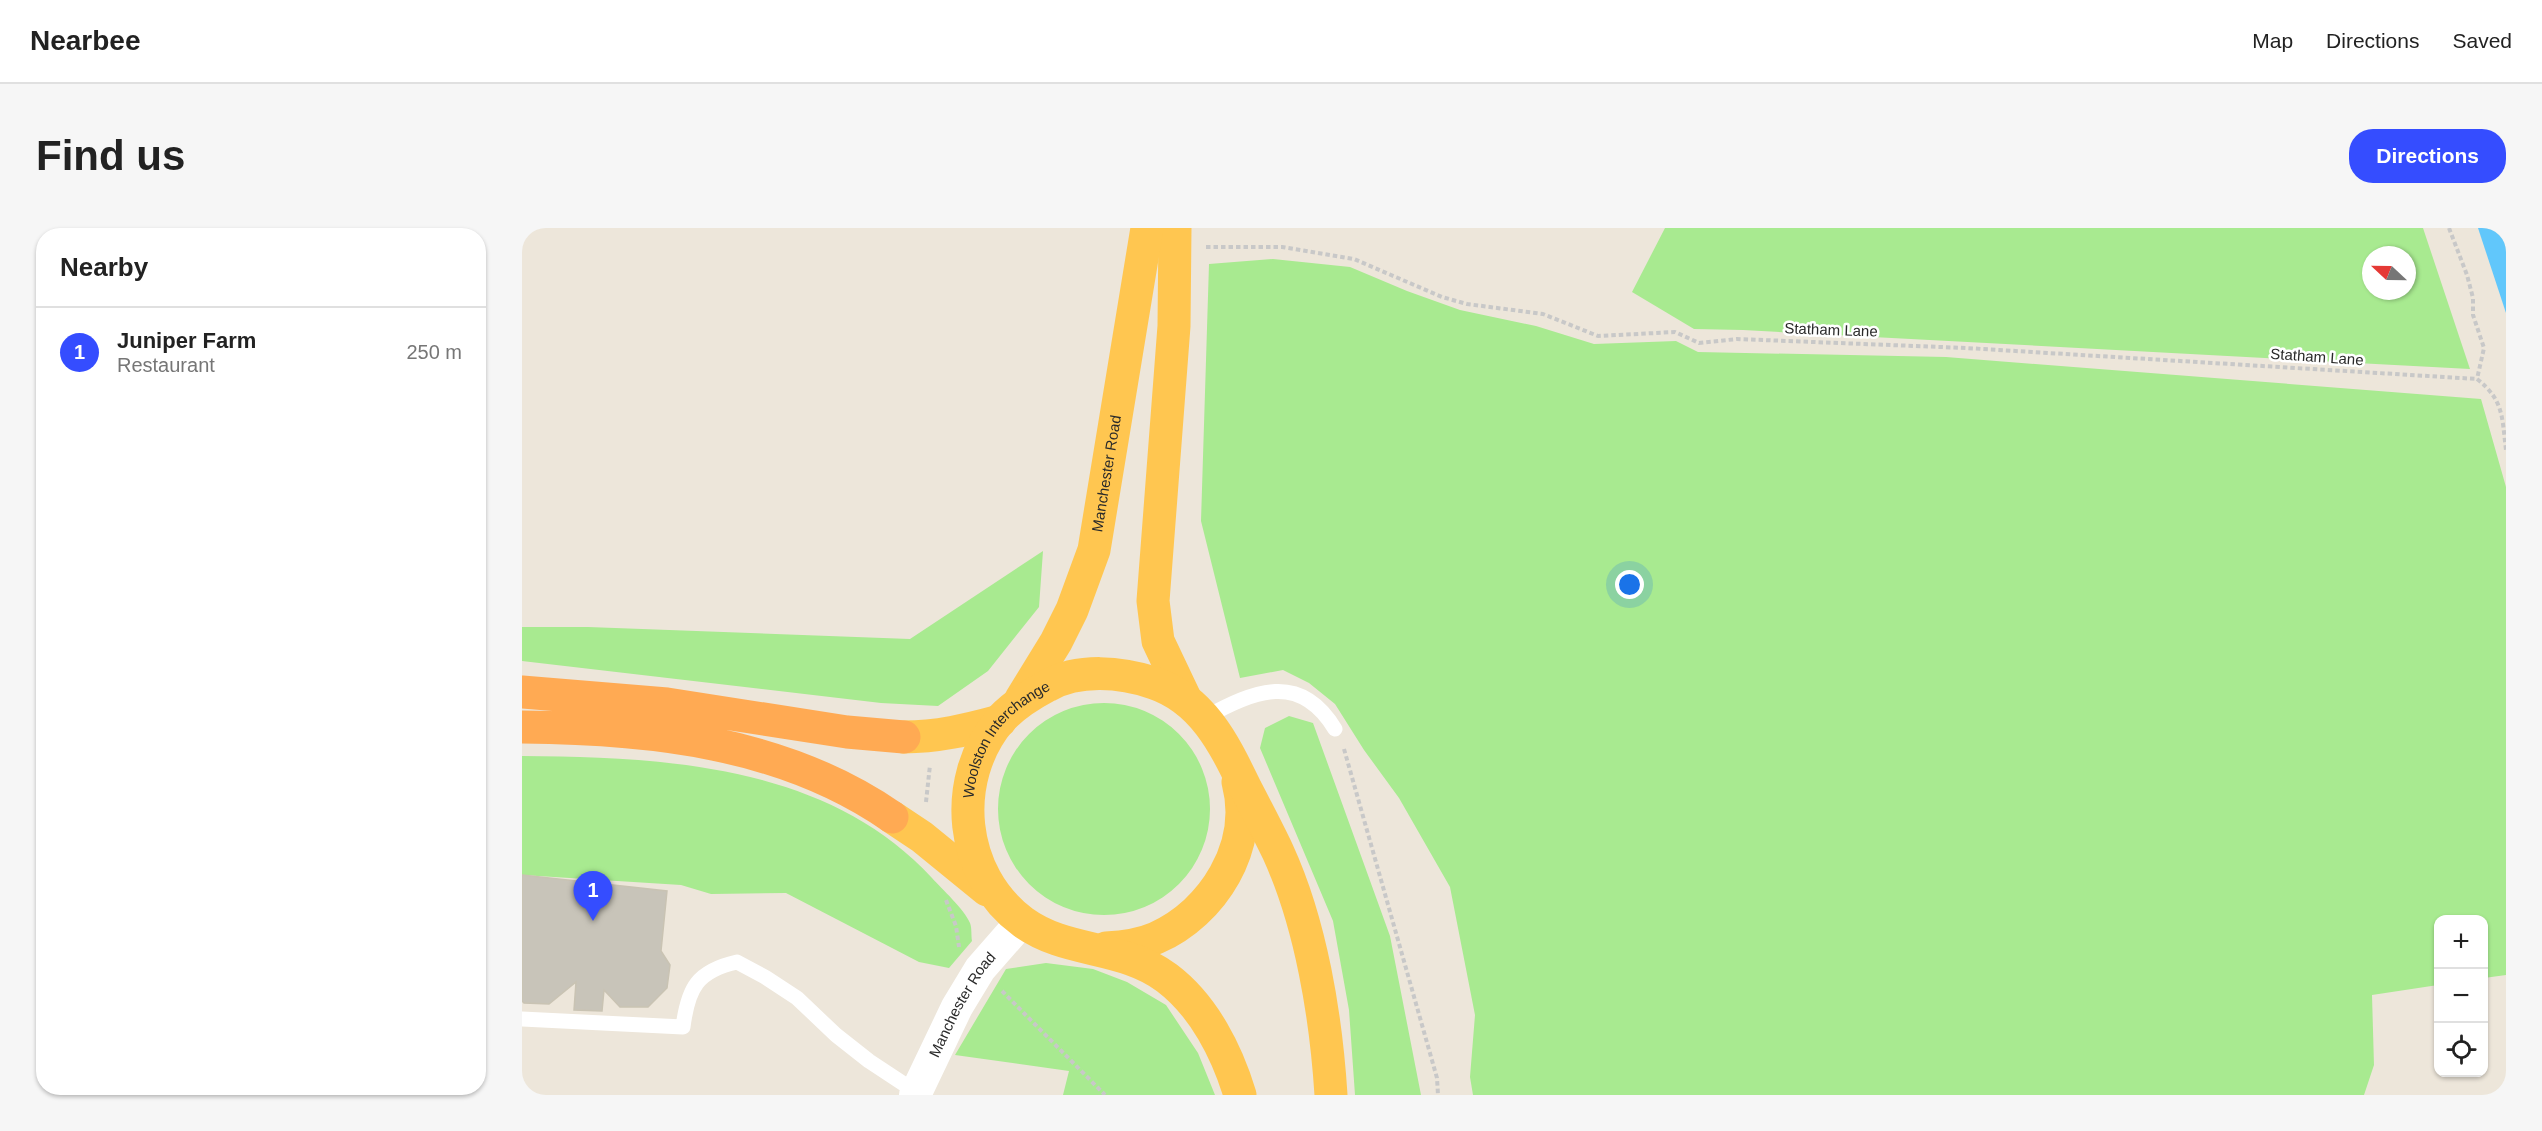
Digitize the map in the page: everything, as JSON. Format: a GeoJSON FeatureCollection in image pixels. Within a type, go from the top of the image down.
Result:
{"type":"FeatureCollection","features":[{"type":"Feature","properties":{"kind":"highway","name":"Manchester Road"},"geometry":{"type":"LineString","coordinates":[[1009,712],[1056,642],[1072,610],[1094,550],[1147,228]]}},
{"type":"Feature","properties":{"kind":"highway"},"geometry":{"type":"LineString","coordinates":[[1175,228],[1174,326],[1152,601],[1158,641],[1196,709]]}},
{"type":"Feature","properties":{"kind":"highway","name":"Woolston Interchange"},"geometry":{"type":"LineString","coordinates":[[1240,1095],[1221,1045],[1185,995],[1151,967],[1133,959],[1096,948],[1074,945],[1045,935],[1011,911],[978,867],[969,837],[967,795],[978,756],[1009,712],[1050,684],[1078,676],[1106,673],[1135,676],[1153,682],[1196,709],[1221,738],[1279,853],[1292,891],[1314,971],[1324,1021],[1331,1095]]}},
{"type":"Feature","properties":{"kind":"highway"},"geometry":{"type":"LineString","coordinates":[[522,692],[667,704],[847,732],[918,737],[963,731],[1009,712]]}},
{"type":"Feature","properties":{"kind":"highway"},"geometry":{"type":"LineString","coordinates":[[522,726],[587,727],[652,732],[755,753],[804,770],[863,796],[922,837],[1011,911]]}},
{"type":"Feature","properties":{"kind":"highway","name":"Woolston Interchange"},"geometry":{"type":"LineString","coordinates":[[1096,948],[1128,946],[1155,939],[1189,919],[1211,897],[1228,872],[1237,845],[1241,814],[1239,787],[1232,760]]}},
{"type":"Feature","properties":{"kind":"street","name":"Manchester Road"},"geometry":{"type":"LineString","coordinates":[[916,1093],[957,1007],[1011,911]]}},
{"type":"Feature","properties":{"kind":"lane"},"geometry":{"type":"LineString","coordinates":[[1196,709],[1251,694],[1284,692],[1299,694],[1326,714],[1335,729]]}},
{"type":"Feature","properties":{"kind":"lane"},"geometry":{"type":"LineString","coordinates":[[522,1019],[683,1027],[686,1002],[699,978],[720,966],[737,962],[797,998],[844,1041],[916,1093]]}},
{"type":"Feature","properties":{"kind":"path"},"geometry":{"type":"LineString","coordinates":[[2449,228],[2467,275],[2473,298],[2473,315],[2484,348],[2477,379],[2499,401],[2506,450]]}},
{"type":"Feature","properties":{"kind":"path","name":"Statham Lane"},"geometry":{"type":"LineString","coordinates":[[1201,247],[1282,247],[1354,259],[1442,297],[1467,304],[1543,314],[1598,336],[1675,332],[1699,342],[1737,339],[1966,348],[2477,379]]}},
{"type":"Feature","properties":{"kind":"path"},"geometry":{"type":"LineString","coordinates":[[1335,729],[1350,767],[1437,1078],[1438,1095]]}},
{"type":"Feature","properties":{"kind":"path"},"geometry":{"type":"LineString","coordinates":[[918,737],[922,837]]}},
{"type":"Feature","properties":{"kind":"path"},"geometry":{"type":"LineString","coordinates":[[945,897],[956,926],[958,947]]}},
{"type":"Feature","properties":{"kind":"path"},"geometry":{"type":"LineString","coordinates":[[1001,990],[1105,1095]]}},
{"type":"Feature","properties":{"kind":"green space"},"geometry":{"type":"Polygon","coordinates":[[[1665,228],[2423,228],[2470,369],[1743,330],[1694,329],[1632,292],[1665,228]]]}},
{"type":"Feature","properties":{"kind":"green space"},"geometry":{"type":"Polygon","coordinates":[[[1273,259],[1350,267],[1460,310],[1536,326],[1594,344],[1676,341],[1698,352],[1946,357],[2481,399],[2506,487],[2506,975],[2488,977],[2488,915],[2434,915],[2434,986],[2372,995],[2374,1065],[2364,1095],[1473,1095],[1470,1077],[1475,1015],[1450,887],[1399,798],[1364,750],[1335,704],[1309,683],[1283,670],[1240,678],[1201,521],[1209,264],[1273,259]]]}},
{"type":"Feature","properties":{"kind":"green space"},"geometry":{"type":"Polygon","coordinates":[[[1043,551],[1039,607],[988,671],[938,706],[881,703],[522,661],[522,627],[588,627],[910,639],[1043,551]]]}},
{"type":"Feature","properties":{"kind":"green space"},"geometry":{"type":"Polygon","coordinates":[[[1094,703],[1114,703],[1135,707],[1154,715],[1172,727],[1186,741],[1198,759],[1206,778],[1210,809],[1206,840],[1198,859],[1186,877],[1172,891],[1154,903],[1135,911],[1114,915],[1094,915],[1073,911],[1054,903],[1036,891],[1022,877],[1010,859],[1002,840],[998,819],[998,799],[1002,778],[1010,759],[1022,741],[1036,727],[1054,715],[1073,707],[1094,703]]]}},
{"type":"Feature","properties":{"kind":"green space"},"geometry":{"type":"Polygon","coordinates":[[[1289,716],[1313,723],[1390,936],[1421,1095],[1355,1095],[1349,1010],[1333,921],[1260,748],[1265,728],[1289,716]]]}},
{"type":"Feature","properties":{"kind":"green space"},"geometry":{"type":"Polygon","coordinates":[[[522,756],[632,760],[687,765],[742,775],[794,790],[844,811],[890,840],[932,878],[963,912],[971,925],[972,941],[949,968],[919,962],[786,893],[711,894],[681,885],[522,875],[522,756]]]}},
{"type":"Feature","properties":{"kind":"green space"},"geometry":{"type":"Polygon","coordinates":[[[1046,963],[1093,969],[1127,982],[1166,1005],[1198,1053],[1215,1095],[1063,1095],[1069,1071],[955,1055],[1006,969],[1046,963]]]}},
{"type":"Feature","properties":{"kind":"water"},"geometry":{"type":"Polygon","coordinates":[[[2478,228],[2506,228],[2506,313],[2478,228]]]}},
{"type":"Feature","properties":{"kind":"building"},"geometry":{"type":"Polygon","coordinates":[[[522,875],[667,891],[661,951],[670,965],[667,988],[648,1007],[620,1007],[604,990],[602,1011],[574,1010],[576,982],[549,1004],[524,1003],[522,1001],[522,875]]]}},
{"type":"Feature","properties":{"kind":"place","name":"Juniper Farm"},"geometry":{"type":"Point","coordinates":[593,921]}}]}
